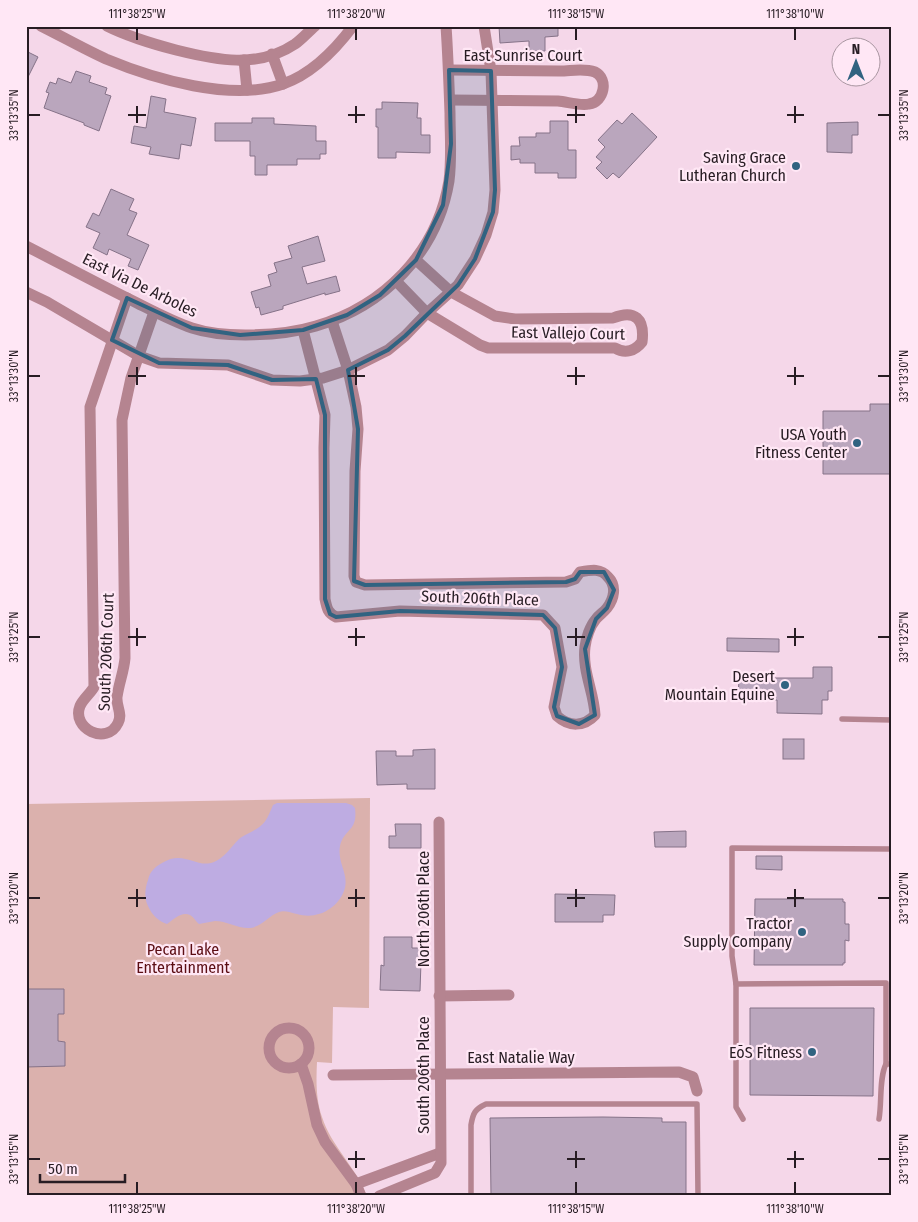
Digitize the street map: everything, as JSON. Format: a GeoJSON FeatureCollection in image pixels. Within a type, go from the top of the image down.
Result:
{"type":"FeatureCollection","features":[{"type":"Feature","properties":{"kind":"street"},"geometry":{"type":"LineString","coordinates":[[41,26],[106,59],[145,73],[222,90],[247,90],[283,84],[322,61],[335,49],[353,26]]}},
{"type":"Feature","properties":{"kind":"street"},"geometry":{"type":"LineString","coordinates":[[107,26],[138,39],[208,58],[227,61],[244,60],[272,54],[295,44],[315,26]]}},
{"type":"Feature","properties":{"kind":"street"},"geometry":{"type":"LineString","coordinates":[[446,26],[450,100]]}},
{"type":"Feature","properties":{"kind":"street"},"geometry":{"type":"LineString","coordinates":[[26,292],[139,356],[159,363],[228,365],[272,380],[300,381],[316,379],[348,370],[388,350],[458,286],[475,259],[486,235],[493,212],[495,190],[491,71],[484,26]]}},
{"type":"Feature","properties":{"kind":"street"},"geometry":{"type":"LineString","coordinates":[[272,54],[283,84]]}},
{"type":"Feature","properties":{"kind":"street"},"geometry":{"type":"LineString","coordinates":[[244,60],[247,90]]}},
{"type":"Feature","properties":{"kind":"street","name":"East Sunrise Court"},"geometry":{"type":"LineString","coordinates":[[449,70],[588,71],[601,77],[603,84],[603,92],[598,101],[589,104],[450,100]]}},
{"type":"Feature","properties":{"kind":"street","name":"East Via De Arboles"},"geometry":{"type":"LineString","coordinates":[[26,246],[154,312],[192,328],[217,334],[240,335],[303,330],[332,321],[364,306],[396,281],[416,260],[435,225],[443,205],[448,182],[451,144],[450,100]]}},
{"type":"Feature","properties":{"kind":"street","name":"East Vallejo Court"},"geometry":{"type":"LineString","coordinates":[[396,281],[427,313],[488,348],[615,348],[627,352],[636,348],[642,342],[639,320],[626,314],[613,318],[502,318],[470,304],[451,292],[416,260]]}},
{"type":"Feature","properties":{"kind":"street","name":"South 206th Court"},"geometry":{"type":"LineString","coordinates":[[126,298],[94,390],[89,419],[94,687],[79,707],[83,726],[88,731],[96,734],[112,731],[120,718],[117,700],[125,658],[122,420],[126,394],[154,312]]}},
{"type":"Feature","properties":{"kind":"street"},"geometry":{"type":"LineString","coordinates":[[332,321],[348,370]]}},
{"type":"Feature","properties":{"kind":"street"},"geometry":{"type":"LineString","coordinates":[[303,330],[316,379]]}},
{"type":"Feature","properties":{"kind":"street","name":"South 206th Place"},"geometry":{"type":"LineString","coordinates":[[316,379],[325,415],[326,599],[327,609],[330,614],[336,616],[400,611],[543,615],[555,628],[562,667],[554,707],[557,716],[568,723],[579,724],[588,722],[595,715],[595,703],[586,675],[585,650],[587,638],[596,619],[607,608],[614,590],[612,580],[604,572],[591,570],[580,572],[576,579],[566,582],[365,585],[356,582],[354,576],[355,471],[358,429],[356,406],[348,370]]}},
{"type":"Feature","properties":{"kind":"street","name":"North 206th Place"},"geometry":{"type":"LineString","coordinates":[[439,822],[439,996]]}},
{"type":"Feature","properties":{"kind":"street"},"geometry":{"type":"LineString","coordinates":[[439,996],[509,995]]}},
{"type":"Feature","properties":{"kind":"street","name":"South 206th Place"},"geometry":{"type":"LineString","coordinates":[[439,996],[440,1153]]}},
{"type":"Feature","properties":{"kind":"street"},"geometry":{"type":"LineString","coordinates":[[301,1064],[308,1084],[317,1125],[326,1142],[356,1184],[361,1196]]}},
{"type":"Feature","properties":{"kind":"street","name":"East Natalie Way"},"geometry":{"type":"LineString","coordinates":[[333,1074],[680,1072],[693,1077],[697,1091]]}},
{"type":"Feature","properties":{"kind":"street"},"geometry":{"type":"LineString","coordinates":[[356,1184],[440,1153],[441,1164],[435,1173],[379,1196]]}},
{"type":"Feature","properties":{"kind":"street"},"geometry":{"type":"LineString","coordinates":[[401,1167],[408,1184]]}},
{"type":"Feature","properties":{"kind":"lane"},"geometry":{"type":"LineString","coordinates":[[842,719],[892,720]]}},
{"type":"Feature","properties":{"kind":"lane"},"geometry":{"type":"LineString","coordinates":[[743,1119],[736,1106],[736,984],[732,956],[732,848],[892,848]]}},
{"type":"Feature","properties":{"kind":"lane"},"geometry":{"type":"LineString","coordinates":[[736,984],[889,983],[889,1064],[883,1071],[879,1119]]}},
{"type":"Feature","properties":{"kind":"lane"},"geometry":{"type":"LineString","coordinates":[[697,1091],[698,1196]]}},
{"type":"Feature","properties":{"kind":"lane"},"geometry":{"type":"LineString","coordinates":[[471,1196],[472,1119],[473,1114],[478,1108],[486,1104],[697,1104]]}},
{"type":"Feature","properties":{"kind":"highlighted area"},"geometry":{"type":"Polygon","coordinates":[[[449,70],[491,71],[495,190],[493,212],[475,259],[458,285],[405,336],[388,350],[348,370],[358,429],[354,581],[365,585],[566,582],[575,579],[580,572],[604,572],[614,590],[607,608],[596,619],[585,649],[595,715],[579,724],[557,716],[554,707],[562,667],[555,628],[543,615],[400,611],[336,617],[330,614],[325,599],[325,415],[316,379],[272,380],[228,365],[159,363],[112,340],[127,298],[192,328],[240,335],[303,330],[347,315],[380,295],[416,260],[443,205],[451,144],[449,70]]]}},
{"type":"Feature","properties":{"kind":"green space","name":"Pecan Lake Entertainment"},"geometry":{"type":"Polygon","coordinates":[[[370,798],[369,1008],[333,1007],[332,1063],[317,1062],[317,1090],[326,1128],[357,1176],[367,1196],[26,1196],[26,804],[370,798]]]}},
{"type":"Feature","properties":{"kind":"shaded area"},"geometry":{"type":"Polygon","coordinates":[[[277,803],[346,803],[355,808],[353,826],[344,836],[340,846],[340,858],[345,874],[345,885],[344,891],[337,903],[319,914],[304,915],[286,911],[279,912],[261,924],[248,928],[219,921],[199,924],[187,914],[178,916],[167,924],[153,915],[147,903],[145,893],[151,872],[155,868],[170,859],[177,858],[201,863],[218,860],[240,838],[261,826],[273,805],[277,803]]]}},
{"type":"Feature","properties":{"kind":"building"},"geometry":{"type":"Polygon","coordinates":[[[499,26],[558,26],[558,36],[545,37],[545,51],[529,51],[529,41],[500,43],[499,26]]]}},
{"type":"Feature","properties":{"kind":"building"},"geometry":{"type":"Polygon","coordinates":[[[26,51],[38,57],[26,81],[26,51]]]}},
{"type":"Feature","properties":{"kind":"building"},"geometry":{"type":"Polygon","coordinates":[[[76,71],[91,76],[89,82],[107,88],[105,94],[111,96],[99,131],[84,125],[84,123],[44,108],[49,93],[46,92],[50,82],[56,84],[58,78],[71,83],[76,71]]]}},
{"type":"Feature","properties":{"kind":"building"},"geometry":{"type":"Polygon","coordinates":[[[151,96],[166,99],[164,112],[196,118],[191,146],[181,144],[179,159],[149,154],[151,147],[131,143],[134,126],[146,128],[151,96]]]}},
{"type":"Feature","properties":{"kind":"building"},"geometry":{"type":"Polygon","coordinates":[[[382,102],[418,103],[417,118],[421,118],[421,135],[430,135],[430,153],[396,152],[396,158],[378,158],[376,109],[382,109],[382,102]]]}},
{"type":"Feature","properties":{"kind":"building"},"geometry":{"type":"Polygon","coordinates":[[[632,113],[657,137],[619,178],[613,173],[607,179],[596,168],[602,162],[596,157],[605,147],[598,140],[617,120],[622,124],[632,113]]]}},
{"type":"Feature","properties":{"kind":"building"},"geometry":{"type":"Polygon","coordinates":[[[252,118],[274,118],[274,124],[316,126],[316,141],[326,141],[326,154],[320,154],[320,159],[297,159],[297,165],[267,165],[267,175],[255,175],[255,156],[250,156],[250,141],[215,141],[215,123],[252,123],[252,118]]]}},
{"type":"Feature","properties":{"kind":"building"},"geometry":{"type":"Polygon","coordinates":[[[550,121],[568,121],[568,150],[576,150],[576,178],[558,178],[558,173],[535,173],[535,163],[520,163],[520,159],[511,160],[511,146],[520,146],[519,137],[536,137],[536,133],[550,133],[550,121]]]}},
{"type":"Feature","properties":{"kind":"building"},"geometry":{"type":"Polygon","coordinates":[[[858,122],[858,135],[852,135],[852,153],[827,152],[827,123],[858,122]]]}},
{"type":"Feature","properties":{"kind":"building"},"geometry":{"type":"Polygon","coordinates":[[[111,189],[134,199],[129,210],[137,213],[127,235],[149,245],[138,270],[128,266],[131,259],[109,249],[107,255],[93,248],[100,233],[86,227],[93,213],[99,216],[111,189]]]}},
{"type":"Feature","properties":{"kind":"building"},"geometry":{"type":"Polygon","coordinates":[[[318,236],[325,261],[302,267],[307,284],[336,276],[340,291],[325,295],[325,293],[261,315],[259,307],[256,308],[251,292],[271,286],[268,275],[277,272],[274,263],[292,258],[288,246],[318,236]]]}},
{"type":"Feature","properties":{"kind":"building","name":"USA Youth Fitness Center"},"geometry":{"type":"Polygon","coordinates":[[[870,404],[892,404],[892,474],[823,474],[823,411],[870,411],[870,404]]]}},
{"type":"Feature","properties":{"kind":"building"},"geometry":{"type":"Polygon","coordinates":[[[727,638],[779,639],[779,652],[727,651],[727,638]]]}},
{"type":"Feature","properties":{"kind":"building","name":"Desert Mountain Equine"},"geometry":{"type":"Polygon","coordinates":[[[813,667],[832,667],[832,691],[828,691],[828,700],[822,700],[822,714],[777,713],[777,700],[738,700],[739,678],[813,678],[813,667]]]}},
{"type":"Feature","properties":{"kind":"building"},"geometry":{"type":"Polygon","coordinates":[[[783,739],[804,739],[804,759],[783,759],[783,739]]]}},
{"type":"Feature","properties":{"kind":"building"},"geometry":{"type":"Polygon","coordinates":[[[435,749],[435,789],[407,789],[407,784],[377,785],[376,751],[396,751],[396,756],[413,756],[413,750],[435,749]]]}},
{"type":"Feature","properties":{"kind":"building"},"geometry":{"type":"Polygon","coordinates":[[[395,824],[421,824],[421,848],[389,848],[389,836],[396,836],[395,824]]]}},
{"type":"Feature","properties":{"kind":"building"},"geometry":{"type":"Polygon","coordinates":[[[686,831],[686,847],[655,847],[654,832],[686,831]]]}},
{"type":"Feature","properties":{"kind":"building"},"geometry":{"type":"Polygon","coordinates":[[[756,856],[782,856],[782,870],[756,869],[756,856]]]}},
{"type":"Feature","properties":{"kind":"building"},"geometry":{"type":"Polygon","coordinates":[[[555,894],[615,895],[614,915],[603,915],[603,922],[555,922],[555,894]]]}},
{"type":"Feature","properties":{"kind":"building","name":"Tractor Supply Company"},"geometry":{"type":"Polygon","coordinates":[[[755,899],[843,899],[843,902],[845,902],[845,924],[849,924],[849,941],[845,940],[845,963],[843,965],[754,965],[755,899]]]}},
{"type":"Feature","properties":{"kind":"building"},"geometry":{"type":"Polygon","coordinates":[[[384,937],[412,937],[412,948],[426,948],[426,962],[421,962],[420,991],[380,990],[381,965],[384,966],[384,937]]]}},
{"type":"Feature","properties":{"kind":"building"},"geometry":{"type":"Polygon","coordinates":[[[26,989],[64,989],[64,1014],[58,1014],[58,1041],[65,1042],[65,1066],[26,1067],[26,989]]]}},
{"type":"Feature","properties":{"kind":"building","name":"EōS Fitness"},"geometry":{"type":"Polygon","coordinates":[[[750,1008],[874,1008],[873,1096],[750,1095],[750,1008]]]}},
{"type":"Feature","properties":{"kind":"building"},"geometry":{"type":"Polygon","coordinates":[[[490,1118],[662,1118],[662,1122],[686,1122],[686,1195],[491,1196],[490,1118]]]}},
{"type":"Feature","properties":{"kind":"place","name":"Saving Grace Lutheran Church"},"geometry":{"type":"Point","coordinates":[796,166]}},
{"type":"Feature","properties":{"kind":"place","name":"USA Youth Fitness Center"},"geometry":{"type":"Point","coordinates":[857,443]}},
{"type":"Feature","properties":{"kind":"place","name":"Desert Mountain Equine"},"geometry":{"type":"Point","coordinates":[785,685]}},
{"type":"Feature","properties":{"kind":"place","name":"Tractor Supply Company"},"geometry":{"type":"Point","coordinates":[802,932]}},
{"type":"Feature","properties":{"kind":"place","name":"EōS Fitness"},"geometry":{"type":"Point","coordinates":[812,1052]}}]}
